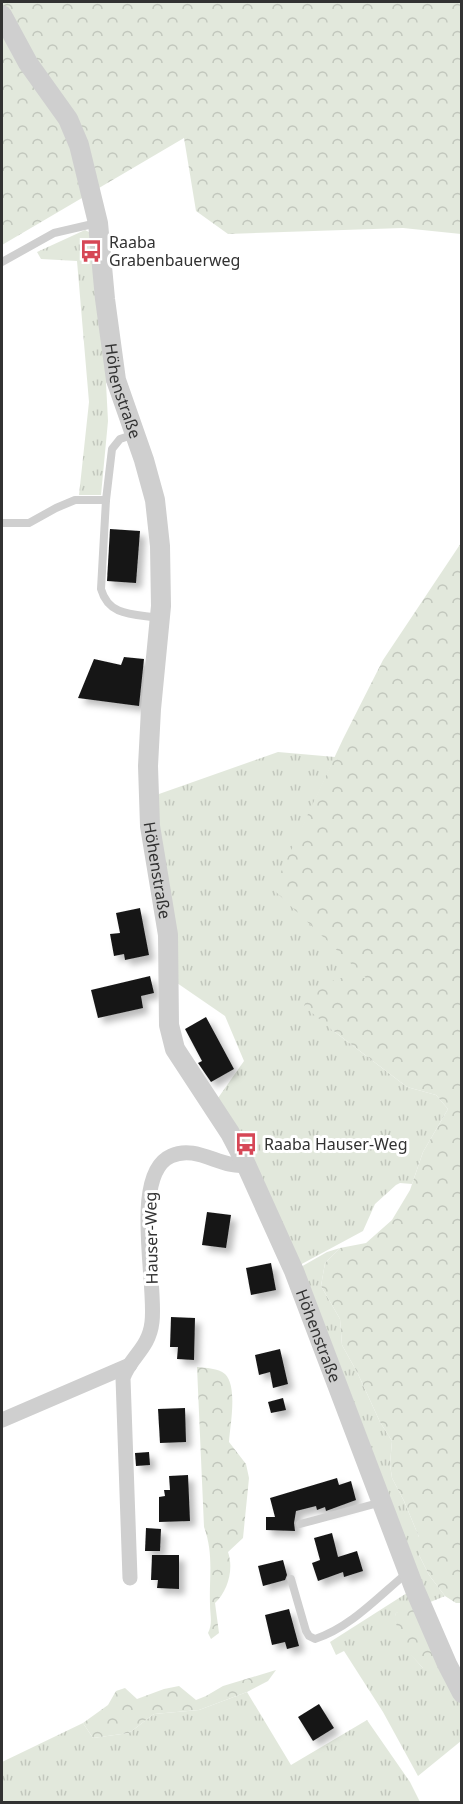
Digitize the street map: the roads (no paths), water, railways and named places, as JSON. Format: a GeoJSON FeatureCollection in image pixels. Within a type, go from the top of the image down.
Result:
{"type":"FeatureCollection","features":[{"type":"Feature","properties":{"kind":"street","name":"Höhenstraße"},"geometry":{"type":"LineString","coordinates":[[2,15],[28,63],[68,119],[79,145],[99,223],[114,371],[123,404],[151,482],[158,519],[160,618],[150,719],[148,776],[150,826],[168,935],[169,1025],[175,1049],[230,1133],[294,1271],[408,1572],[447,1664],[462,1693]]}},
{"type":"Feature","properties":{"kind":"street","name":"Hauser-Weg"},"geometry":{"type":"LineString","coordinates":[[130,1578],[123,1378],[147,1342],[153,1321],[149,1187],[159,1164],[172,1155],[210,1157],[236,1166],[246,1165]]}},
{"type":"Feature","properties":{"kind":"street"},"geometry":{"type":"LineString","coordinates":[[2,1420],[130,1365]]}},
{"type":"Feature","properties":{"kind":"lane"},"geometry":{"type":"LineString","coordinates":[[2,262],[54,233],[99,223]]}},
{"type":"Feature","properties":{"kind":"lane"},"geometry":{"type":"LineString","coordinates":[[135,434],[120,439],[112,449],[106,500],[101,589],[104,600],[116,610],[160,618]]}},
{"type":"Feature","properties":{"kind":"lane"},"geometry":{"type":"LineString","coordinates":[[2,523],[29,523],[75,500],[106,500]]}},
{"type":"Feature","properties":{"kind":"lane"},"geometry":{"type":"LineString","coordinates":[[300,1524],[382,1502]]}},
{"type":"Feature","properties":{"kind":"lane"},"geometry":{"type":"LineString","coordinates":[[291,1579],[306,1631],[315,1639],[346,1623],[408,1572]]}},
{"type":"Feature","properties":{"kind":"place","name":"Raaba Grabenbauerweg"},"geometry":{"type":"Point","coordinates":[91,251]}},
{"type":"Feature","properties":{"kind":"place","name":"Raaba Hauser-Weg"},"geometry":{"type":"Point","coordinates":[246,1144]}}]}
